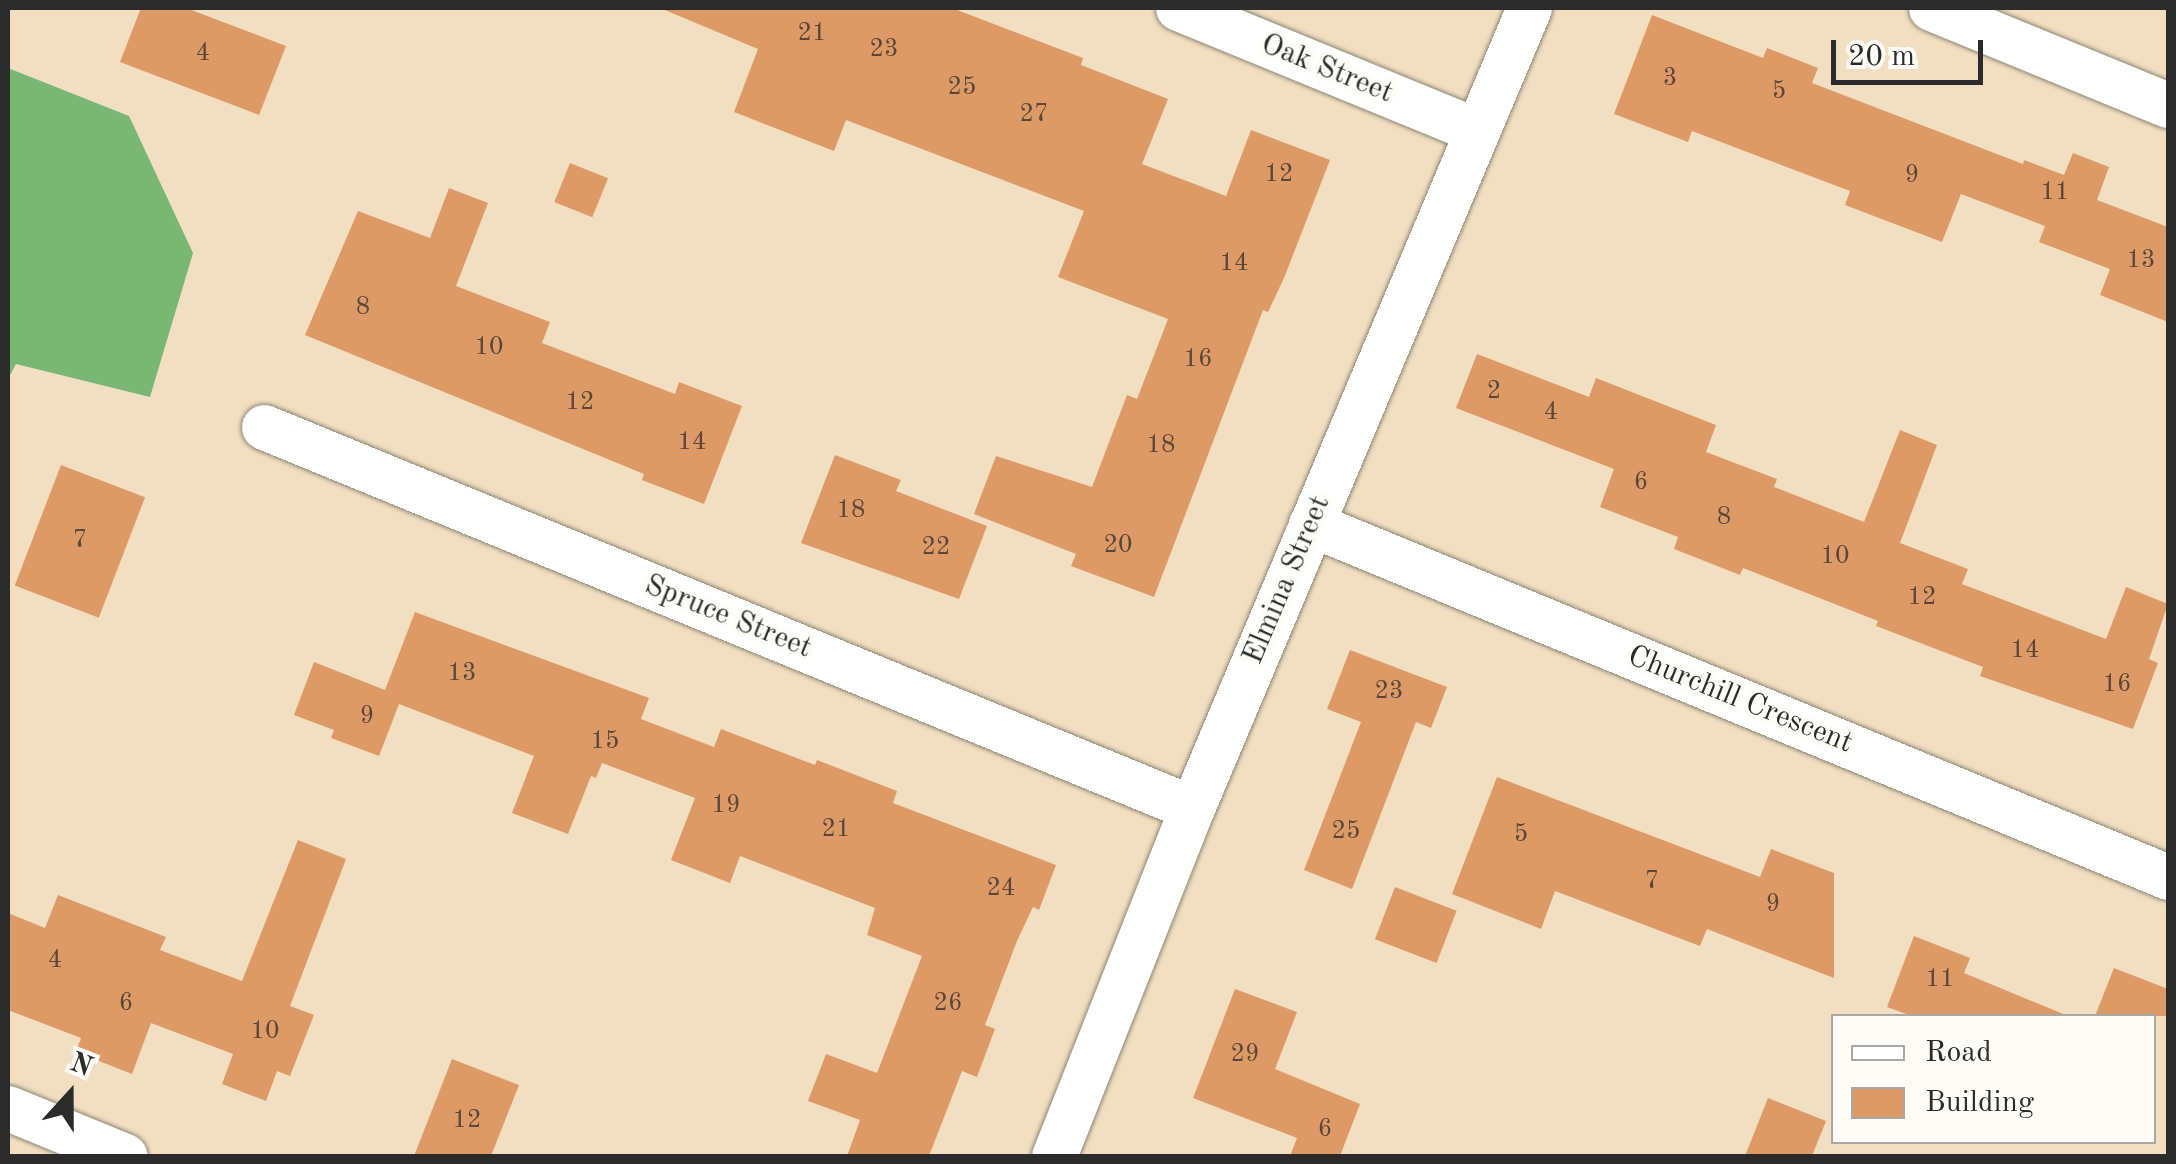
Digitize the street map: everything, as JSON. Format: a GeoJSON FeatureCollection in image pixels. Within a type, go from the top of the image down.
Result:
{"type":"FeatureCollection","features":[{"type":"Feature","properties":{"kind":"street","name":"Oak Street"},"geometry":{"type":"LineString","coordinates":[[1178,8],[1476,130]]}},
{"type":"Feature","properties":{"kind":"street","name":"Elmina Street"},"geometry":{"type":"LineString","coordinates":[[1054,1156],[1192,808],[1529,8]]}},
{"type":"Feature","properties":{"kind":"street"},"geometry":{"type":"LineString","coordinates":[[1931,8],[2168,105]]}},
{"type":"Feature","properties":{"kind":"street","name":"Spruce Street"},"geometry":{"type":"LineString","coordinates":[[264,427],[1192,808]]}},
{"type":"Feature","properties":{"kind":"street","name":"Churchill Crescent"},"geometry":{"type":"LineString","coordinates":[[1311,524],[2168,876]]}},
{"type":"Feature","properties":{"kind":"street"},"geometry":{"type":"LineString","coordinates":[[8,1108],[126,1156]]}},
{"type":"Feature","properties":{"kind":"green space"},"geometry":{"type":"Polygon","coordinates":[[[8,68],[129,116],[193,253],[150,397],[16,364],[8,379],[8,68]]]}},
{"type":"Feature","properties":{"kind":"building"},"geometry":{"type":"Polygon","coordinates":[[[141,8],[186,8],[286,46],[259,115],[120,62],[141,8]]]}},
{"type":"Feature","properties":{"kind":"building"},"geometry":{"type":"Polygon","coordinates":[[[660,8],[952,8],[1083,58],[1081,65],[1168,99],[1142,164],[1226,196],[1251,130],[1330,160],[1284,278],[1268,312],[1263,310],[1154,597],[1071,566],[1076,554],[974,514],[996,456],[1092,487],[1127,395],[1137,399],[1168,319],[1058,277],[1084,211],[846,120],[834,151],[734,112],[758,49],[660,8]]]}},
{"type":"Feature","properties":{"kind":"building"},"geometry":{"type":"Polygon","coordinates":[[[1652,15],[1763,58],[1767,48],[1818,68],[1812,83],[2023,164],[2024,160],[2064,175],[2073,153],[2109,167],[2097,200],[2168,227],[2168,322],[2100,295],[2110,269],[2039,242],[2045,226],[1961,194],[1942,242],[1845,205],[1850,191],[1692,131],[1688,142],[1614,114],[1652,15]]]}},
{"type":"Feature","properties":{"kind":"building"},"geometry":{"type":"Polygon","coordinates":[[[570,163],[608,178],[592,217],[554,202],[570,163]]]}},
{"type":"Feature","properties":{"kind":"building"},"geometry":{"type":"Polygon","coordinates":[[[449,188],[488,203],[456,286],[550,322],[542,343],[675,394],[679,382],[742,406],[704,504],[642,480],[644,474],[305,335],[358,211],[430,238],[449,188]]]}},
{"type":"Feature","properties":{"kind":"building"},"geometry":{"type":"Polygon","coordinates":[[[1477,354],[1589,397],[1596,378],[1716,425],[1706,452],[1777,479],[1774,487],[1864,522],[1900,430],[1937,445],[1900,543],[1968,569],[1962,584],[2106,639],[2126,587],[2168,604],[2149,659],[2158,663],[2133,729],[1980,676],[1983,667],[1743,568],[1740,575],[1674,549],[1678,537],[1600,507],[1614,469],[1456,408],[1477,354]]]}},
{"type":"Feature","properties":{"kind":"building"},"geometry":{"type":"Polygon","coordinates":[[[835,455],[901,480],[896,491],[987,526],[959,599],[801,543],[835,455]]]}},
{"type":"Feature","properties":{"kind":"building"},"geometry":{"type":"Polygon","coordinates":[[[61,465],[145,497],[99,618],[15,585],[61,465]]]}},
{"type":"Feature","properties":{"kind":"building"},"geometry":{"type":"Polygon","coordinates":[[[415,612],[649,698],[641,719],[714,747],[721,729],[815,765],[817,760],[897,791],[893,803],[1056,865],[1039,910],[1033,907],[1017,941],[985,1025],[995,1029],[977,1077],[962,1071],[929,1156],[847,1156],[860,1120],[808,1101],[826,1054],[877,1073],[922,956],[867,935],[875,908],[740,856],[730,883],[671,860],[695,798],[602,763],[596,778],[591,776],[568,834],[512,813],[534,756],[399,704],[379,756],[331,738],[334,730],[294,715],[314,662],[385,690],[415,612]]]}},
{"type":"Feature","properties":{"kind":"building"},"geometry":{"type":"Polygon","coordinates":[[[1350,650],[1447,687],[1431,728],[1416,722],[1352,889],[1304,870],[1361,722],[1327,709],[1350,650]]]}},
{"type":"Feature","properties":{"kind":"building"},"geometry":{"type":"Polygon","coordinates":[[[1497,777],[1760,877],[1771,849],[1834,873],[1834,978],[1707,929],[1700,946],[1555,891],[1541,929],[1452,894],[1497,777]]]}},
{"type":"Feature","properties":{"kind":"building"},"geometry":{"type":"Polygon","coordinates":[[[298,840],[346,859],[290,1006],[314,1015],[290,1076],[277,1071],[266,1101],[222,1084],[233,1054],[151,1023],[132,1074],[76,1052],[81,1038],[8,1010],[8,913],[45,928],[58,895],[166,937],[160,950],[242,981],[298,840]]]}},
{"type":"Feature","properties":{"kind":"building"},"geometry":{"type":"Polygon","coordinates":[[[1395,887],[1457,911],[1437,963],[1375,939],[1395,887]]]}},
{"type":"Feature","properties":{"kind":"building"},"geometry":{"type":"Polygon","coordinates":[[[1914,936],[1970,958],[1964,973],[2063,1014],[1906,1014],[1887,1007],[1914,936]]]}},
{"type":"Feature","properties":{"kind":"building"},"geometry":{"type":"Polygon","coordinates":[[[2114,968],[2168,989],[2168,1016],[2096,1014],[2114,968]]]}},
{"type":"Feature","properties":{"kind":"building"},"geometry":{"type":"Polygon","coordinates":[[[1235,989],[1297,1012],[1275,1069],[1360,1104],[1340,1156],[1290,1156],[1297,1138],[1193,1098],[1235,989]]]}},
{"type":"Feature","properties":{"kind":"building"},"geometry":{"type":"Polygon","coordinates":[[[452,1059],[519,1085],[491,1156],[414,1156],[452,1059]]]}},
{"type":"Feature","properties":{"kind":"building"},"geometry":{"type":"Polygon","coordinates":[[[1768,1098],[1826,1121],[1812,1156],[1745,1156],[1768,1098]]]}}]}
